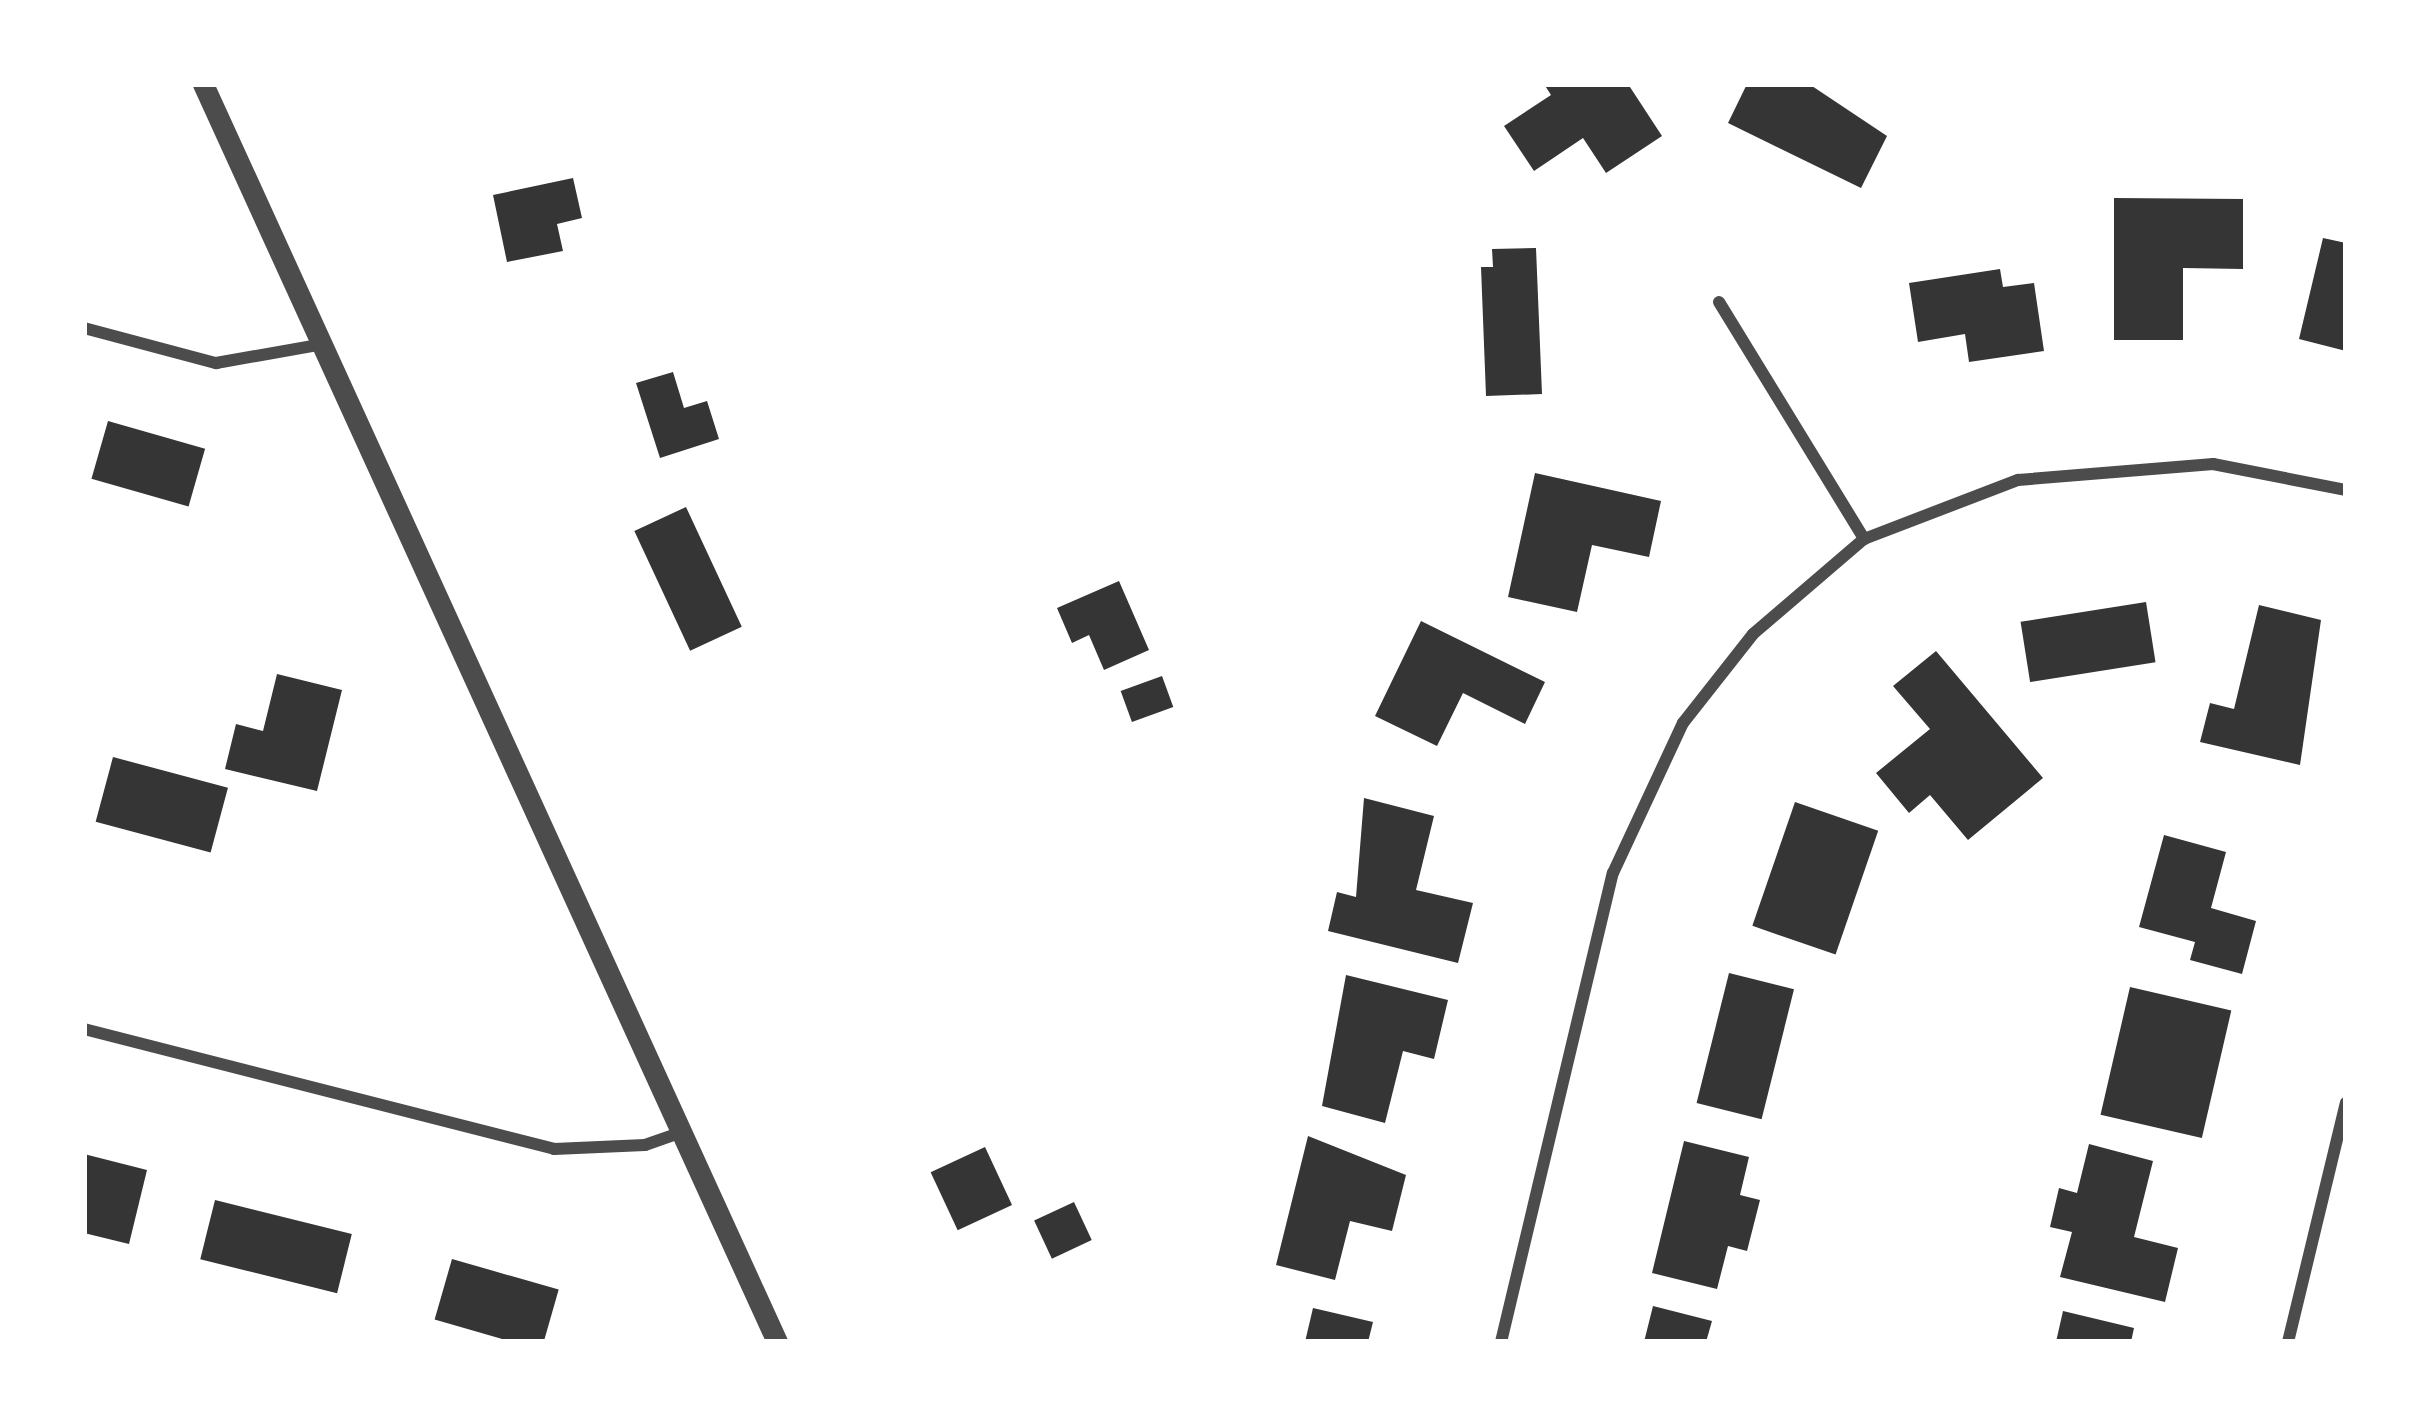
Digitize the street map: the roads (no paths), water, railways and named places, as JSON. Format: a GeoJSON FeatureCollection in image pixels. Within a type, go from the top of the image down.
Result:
{"type":"FeatureCollection","features":[{"type":"Feature","properties":{"kind":"street"},"geometry":{"type":"LineString","coordinates":[[203,84],[686,1130],[777,1342]]}},
{"type":"Feature","properties":{"kind":"street"},"geometry":{"type":"LineString","coordinates":[[1719,302],[1864,539]]}},
{"type":"Feature","properties":{"kind":"street"},"geometry":{"type":"LineString","coordinates":[[84,328],[216,363],[325,344]]}},
{"type":"Feature","properties":{"kind":"street"},"geometry":{"type":"LineString","coordinates":[[1502,1342],[1632,821],[1717,677],[1864,539],[1952,500],[2080,468],[2213,464],[2346,490]]}},
{"type":"Feature","properties":{"kind":"street"},"geometry":{"type":"LineString","coordinates":[[84,1029],[554,1149],[645,1145],[686,1130]]}},
{"type":"Feature","properties":{"kind":"street"},"geometry":{"type":"LineString","coordinates":[[2288,1342],[2346,1103]]}}]}
